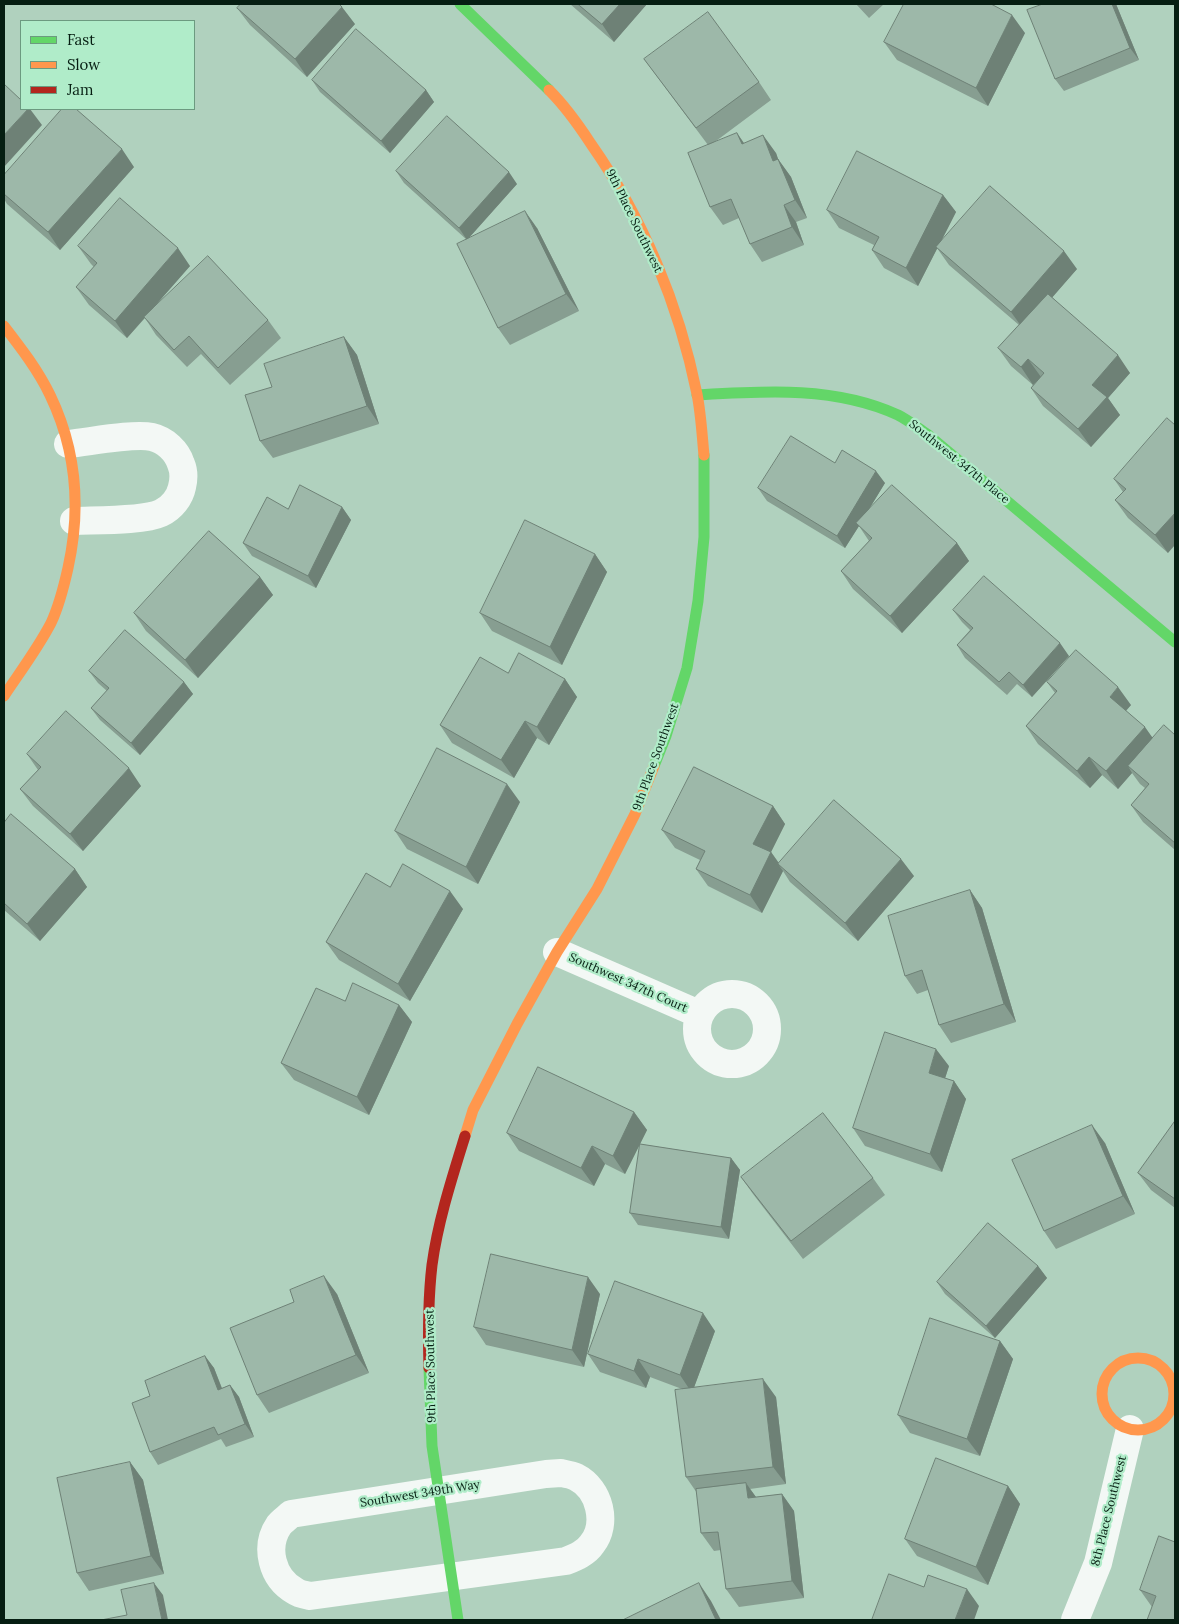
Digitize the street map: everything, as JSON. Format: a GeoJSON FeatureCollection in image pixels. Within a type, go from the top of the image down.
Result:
{"type":"FeatureCollection","features":[{"type":"Feature","properties":{"kind":"street","name":"9th Place Southwest"},"geometry":{"type":"LineString","coordinates":[[452,1576],[432,1446],[428,1336],[432,1265],[447,1192],[474,1110],[516,1024],[557,952],[597,889],[635,814],[666,736],[686,668],[698,601],[704,537],[705,461],[697,395],[677,317],[650,248],[613,174],[566,106],[460,4]]}},
{"type":"Feature","properties":{"kind":"street"},"geometry":{"type":"LineString","coordinates":[[4,326],[25,353],[50,395],[68,444],[76,488],[74,541],[65,580],[51,622],[24,668],[4,696]]}},
{"type":"Feature","properties":{"kind":"street","name":"Southwest 347th Place"},"geometry":{"type":"LineString","coordinates":[[697,395],[785,390],[825,394],[863,402],[899,415],[927,434],[1175,642]]}},
{"type":"Feature","properties":{"kind":"street"},"geometry":{"type":"LineString","coordinates":[[68,444],[137,436],[151,437],[165,442],[175,451],[181,464],[184,478],[181,492],[174,504],[162,512],[148,517],[74,521]]}},
{"type":"Feature","properties":{"kind":"street","name":"Southwest 347th Court"},"geometry":{"type":"LineString","coordinates":[[557,952],[699,1014]]}},
{"type":"Feature","properties":{"kind":"street"},"geometry":{"type":"LineString","coordinates":[[1134,1358],[1146,1359],[1157,1364],[1168,1376],[1174,1392],[1173,1403],[1169,1414],[1162,1422],[1152,1428],[1130,1430],[1118,1424],[1109,1416],[1102,1392],[1105,1380],[1112,1369],[1122,1362],[1134,1358]]}},
{"type":"Feature","properties":{"kind":"street","name":"8th Place Southwest"},"geometry":{"type":"LineString","coordinates":[[1075,1620],[1098,1563],[1130,1430]]}},
{"type":"Feature","properties":{"kind":"street","name":"Southwest 349th Way"},"geometry":{"type":"LineString","coordinates":[[561,1473],[576,1477],[589,1487],[597,1500],[601,1516],[599,1531],[592,1544],[580,1555],[566,1561],[452,1576],[310,1596],[295,1591],[283,1582],[274,1569],[271,1554],[273,1539],[280,1524],[291,1514],[546,1474],[561,1473]]}},
{"type":"Feature","properties":{"kind":"street"},"geometry":{"type":"LineString","coordinates":[[452,1576],[458,1620]]}},
{"type":"Feature","properties":{"kind":"building"},"geometry":{"type":"Polygon","coordinates":[[[241,4],[339,4],[342,7],[295,59],[237,8],[241,4]]]}},
{"type":"Feature","properties":{"kind":"building"},"geometry":{"type":"Polygon","coordinates":[[[578,4],[620,4],[602,24],[578,4]]]}},
{"type":"Feature","properties":{"kind":"building"},"geometry":{"type":"Polygon","coordinates":[[[904,4],[991,4],[1012,15],[976,88],[884,42],[904,4]]]}},
{"type":"Feature","properties":{"kind":"building"},"geometry":{"type":"Polygon","coordinates":[[[1043,4],[1112,4],[1130,48],[1055,79],[1027,10],[1043,4]]]}},
{"type":"Feature","properties":{"kind":"building"},"geometry":{"type":"Polygon","coordinates":[[[708,12],[759,82],[696,128],[644,59],[708,12]]]}},
{"type":"Feature","properties":{"kind":"building"},"geometry":{"type":"Polygon","coordinates":[[[356,29],[426,90],[381,141],[312,80],[356,29]]]}},
{"type":"Feature","properties":{"kind":"building"},"geometry":{"type":"Polygon","coordinates":[[[4,84],[20,99],[20,110],[27,110],[4,135],[4,84]]]}},
{"type":"Feature","properties":{"kind":"building"},"geometry":{"type":"Polygon","coordinates":[[[61,110],[77,110],[122,149],[48,232],[4,194],[4,175],[61,110]]]}},
{"type":"Feature","properties":{"kind":"building"},"geometry":{"type":"Polygon","coordinates":[[[447,116],[509,172],[459,228],[396,171],[447,116]]]}},
{"type":"Feature","properties":{"kind":"building"},"geometry":{"type":"Polygon","coordinates":[[[737,133],[742,144],[763,135],[773,161],[778,159],[795,200],[784,205],[792,227],[750,244],[731,199],[710,207],[688,153],[737,133]]]}},
{"type":"Feature","properties":{"kind":"building"},"geometry":{"type":"Polygon","coordinates":[[[857,151],[943,195],[906,268],[872,250],[879,237],[827,210],[857,151]]]}},
{"type":"Feature","properties":{"kind":"building"},"geometry":{"type":"Polygon","coordinates":[[[990,186],[1064,251],[1011,312],[936,247],[990,186]]]}},
{"type":"Feature","properties":{"kind":"building"},"geometry":{"type":"Polygon","coordinates":[[[120,198],[178,248],[115,321],[76,287],[97,263],[78,246],[120,198]]]}},
{"type":"Feature","properties":{"kind":"building"},"geometry":{"type":"Polygon","coordinates":[[[525,211],[566,294],[498,328],[457,244],[525,211]]]}},
{"type":"Feature","properties":{"kind":"building"},"geometry":{"type":"Polygon","coordinates":[[[208,256],[268,320],[218,368],[189,336],[174,350],[144,317],[208,256]]]}},
{"type":"Feature","properties":{"kind":"building"},"geometry":{"type":"Polygon","coordinates":[[[1048,294],[1118,355],[1092,385],[1107,397],[1078,429],[1031,388],[1044,373],[1028,359],[1021,367],[998,348],[1048,294]]]}},
{"type":"Feature","properties":{"kind":"building"},"geometry":{"type":"Polygon","coordinates":[[[344,337],[367,406],[260,441],[245,395],[272,387],[264,364],[344,337]]]}},
{"type":"Feature","properties":{"kind":"building"},"geometry":{"type":"Polygon","coordinates":[[[1167,418],[1175,425],[1175,513],[1155,535],[1115,500],[1126,489],[1114,479],[1167,418]]]}},
{"type":"Feature","properties":{"kind":"building"},"geometry":{"type":"Polygon","coordinates":[[[791,436],[835,463],[842,450],[876,471],[837,536],[758,488],[791,436]]]}},
{"type":"Feature","properties":{"kind":"building"},"geometry":{"type":"Polygon","coordinates":[[[300,485],[342,507],[308,576],[243,543],[267,497],[288,509],[300,485]]]}},
{"type":"Feature","properties":{"kind":"building"},"geometry":{"type":"Polygon","coordinates":[[[892,485],[957,543],[890,616],[841,571],[872,538],[856,523],[892,485]]]}},
{"type":"Feature","properties":{"kind":"building"},"geometry":{"type":"Polygon","coordinates":[[[525,520],[595,554],[550,647],[480,613],[525,520]]]}},
{"type":"Feature","properties":{"kind":"building"},"geometry":{"type":"Polygon","coordinates":[[[209,531],[260,577],[185,660],[134,613],[209,531]]]}},
{"type":"Feature","properties":{"kind":"building"},"geometry":{"type":"Polygon","coordinates":[[[984,576],[1060,643],[1023,685],[1009,672],[999,682],[957,645],[973,628],[953,610],[984,576]]]}},
{"type":"Feature","properties":{"kind":"building"},"geometry":{"type":"Polygon","coordinates":[[[125,630],[184,682],[131,743],[91,708],[109,688],[89,671],[125,630]]]}},
{"type":"Feature","properties":{"kind":"building"},"geometry":{"type":"Polygon","coordinates":[[[1076,650],[1118,687],[1110,697],[1145,727],[1106,771],[1089,757],[1077,771],[1026,726],[1057,691],[1047,682],[1076,650]]]}},
{"type":"Feature","properties":{"kind":"building"},"geometry":{"type":"Polygon","coordinates":[[[519,653],[565,679],[537,727],[525,721],[501,760],[440,725],[480,657],[508,673],[519,653]]]}},
{"type":"Feature","properties":{"kind":"building"},"geometry":{"type":"Polygon","coordinates":[[[66,711],[129,768],[70,834],[20,789],[41,767],[27,754],[66,711]]]}},
{"type":"Feature","properties":{"kind":"building"},"geometry":{"type":"Polygon","coordinates":[[[1164,725],[1175,735],[1175,843],[1131,805],[1149,784],[1128,766],[1164,725]]]}},
{"type":"Feature","properties":{"kind":"building"},"geometry":{"type":"Polygon","coordinates":[[[437,748],[507,784],[466,867],[395,831],[437,748]]]}},
{"type":"Feature","properties":{"kind":"building"},"geometry":{"type":"Polygon","coordinates":[[[694,767],[773,806],[753,844],[771,852],[750,895],[696,869],[705,851],[662,830],[694,767]]]}},
{"type":"Feature","properties":{"kind":"building"},"geometry":{"type":"Polygon","coordinates":[[[834,800],[901,859],[845,923],[778,864],[834,800]]]}},
{"type":"Feature","properties":{"kind":"building"},"geometry":{"type":"Polygon","coordinates":[[[11,814],[75,869],[27,924],[4,903],[4,823],[11,814]]]}},
{"type":"Feature","properties":{"kind":"building"},"geometry":{"type":"Polygon","coordinates":[[[403,864],[450,891],[398,984],[326,942],[366,873],[390,887],[403,864]]]}},
{"type":"Feature","properties":{"kind":"building"},"geometry":{"type":"Polygon","coordinates":[[[970,890],[1004,1004],[939,1025],[922,970],[905,976],[888,916],[970,890]]]}},
{"type":"Feature","properties":{"kind":"building"},"geometry":{"type":"Polygon","coordinates":[[[353,983],[399,1005],[357,1097],[281,1063],[316,988],[345,1001],[353,983]]]}},
{"type":"Feature","properties":{"kind":"building"},"geometry":{"type":"Polygon","coordinates":[[[885,1032],[936,1049],[929,1073],[954,1081],[930,1154],[853,1128],[885,1032]]]}},
{"type":"Feature","properties":{"kind":"building"},"geometry":{"type":"Polygon","coordinates":[[[538,1067],[634,1112],[613,1156],[592,1146],[581,1168],[507,1133],[538,1067]]]}},
{"type":"Feature","properties":{"kind":"building"},"geometry":{"type":"Polygon","coordinates":[[[823,1113],[873,1178],[791,1241],[741,1177],[823,1113]]]}},
{"type":"Feature","properties":{"kind":"building"},"geometry":{"type":"Polygon","coordinates":[[[1175,1121],[1175,1199],[1138,1173],[1175,1121]]]}},
{"type":"Feature","properties":{"kind":"building"},"geometry":{"type":"Polygon","coordinates":[[[1092,1125],[1123,1196],[1044,1231],[1012,1160],[1092,1125]]]}},
{"type":"Feature","properties":{"kind":"building"},"geometry":{"type":"Polygon","coordinates":[[[640,1144],[731,1158],[721,1227],[630,1213],[640,1144]]]}},
{"type":"Feature","properties":{"kind":"building"},"geometry":{"type":"Polygon","coordinates":[[[988,1223],[1038,1266],[986,1326],[937,1282],[988,1223]]]}},
{"type":"Feature","properties":{"kind":"building"},"geometry":{"type":"Polygon","coordinates":[[[491,1254],[588,1277],[572,1350],[474,1327],[491,1254]]]}},
{"type":"Feature","properties":{"kind":"building"},"geometry":{"type":"Polygon","coordinates":[[[324,1276],[356,1355],[257,1395],[230,1328],[294,1302],[290,1290],[324,1276]]]}},
{"type":"Feature","properties":{"kind":"building"},"geometry":{"type":"Polygon","coordinates":[[[615,1281],[703,1313],[680,1375],[638,1359],[634,1371],[588,1354],[615,1281]]]}},
{"type":"Feature","properties":{"kind":"building"},"geometry":{"type":"Polygon","coordinates":[[[930,1318],[1000,1341],[967,1439],[898,1415],[930,1318]]]}},
{"type":"Feature","properties":{"kind":"building"},"geometry":{"type":"Polygon","coordinates":[[[205,1356],[218,1390],[230,1385],[245,1424],[218,1435],[214,1427],[150,1452],[132,1403],[150,1396],[145,1381],[205,1356]]]}},
{"type":"Feature","properties":{"kind":"building"},"geometry":{"type":"Polygon","coordinates":[[[763,1379],[773,1467],[686,1477],[675,1390],[763,1379]]]}},
{"type":"Feature","properties":{"kind":"building"},"geometry":{"type":"Polygon","coordinates":[[[936,1458],[1008,1486],[976,1567],[905,1539],[936,1458]]]}},
{"type":"Feature","properties":{"kind":"building"},"geometry":{"type":"Polygon","coordinates":[[[130,1462],[151,1556],[77,1573],[57,1478],[130,1462]]]}},
{"type":"Feature","properties":{"kind":"building"},"geometry":{"type":"Polygon","coordinates":[[[746,1483],[748,1498],[782,1494],[792,1581],[726,1589],[718,1532],[701,1533],[696,1489],[746,1483]]]}},
{"type":"Feature","properties":{"kind":"building"},"geometry":{"type":"Polygon","coordinates":[[[1159,1536],[1175,1542],[1175,1620],[1147,1620],[1156,1596],[1140,1590],[1159,1536]]]}},
{"type":"Feature","properties":{"kind":"building"},"geometry":{"type":"Polygon","coordinates":[[[889,1574],[924,1587],[928,1575],[967,1589],[955,1620],[872,1620],[889,1574]]]}},
{"type":"Feature","properties":{"kind":"building"},"geometry":{"type":"Polygon","coordinates":[[[154,1583],[162,1620],[101,1620],[127,1615],[121,1590],[154,1583]]]}},
{"type":"Feature","properties":{"kind":"building"},"geometry":{"type":"Polygon","coordinates":[[[699,1583],[716,1620],[623,1620],[699,1583]]]}},
{"type":"Feature","properties":{"kind":"traffic: fast"},"geometry":{"type":"LineString","coordinates":[[460,4],[549,90]]}},
{"type":"Feature","properties":{"kind":"traffic: fast"},"geometry":{"type":"LineString","coordinates":[[697,395],[748,392],[824,395],[849,399],[898,415],[927,434],[1175,642]]}},
{"type":"Feature","properties":{"kind":"traffic: fast"},"geometry":{"type":"LineString","coordinates":[[654,766],[666,736],[687,668],[698,601],[704,537],[704,455]]}},
{"type":"Feature","properties":{"kind":"traffic: fast"},"geometry":{"type":"LineString","coordinates":[[429,1368],[432,1446],[458,1620]]}},
{"type":"Feature","properties":{"kind":"traffic: slow"},"geometry":{"type":"LineString","coordinates":[[549,90],[576,123],[610,172],[643,232],[657,263],[680,328],[689,361],[698,402],[704,455]]}},
{"type":"Feature","properties":{"kind":"traffic: slow"},"geometry":{"type":"LineString","coordinates":[[4,326],[40,377],[59,416],[71,459],[75,502],[72,546],[65,582],[56,610],[40,642],[4,696]]}},
{"type":"Feature","properties":{"kind":"traffic: slow"},"geometry":{"type":"LineString","coordinates":[[465,1136],[473,1110],[517,1024],[557,952],[597,889],[635,814],[654,766]]}},
{"type":"Feature","properties":{"kind":"traffic: slow"},"geometry":{"type":"LineString","coordinates":[[1138,1358],[1158,1364],[1168,1374],[1174,1394],[1168,1414],[1158,1424],[1138,1430],[1118,1424],[1108,1414],[1102,1394],[1108,1374],[1118,1364],[1138,1358]]}},
{"type":"Feature","properties":{"kind":"traffic: jam"},"geometry":{"type":"LineString","coordinates":[[429,1368],[429,1316],[432,1265],[450,1184],[465,1136]]}}]}
